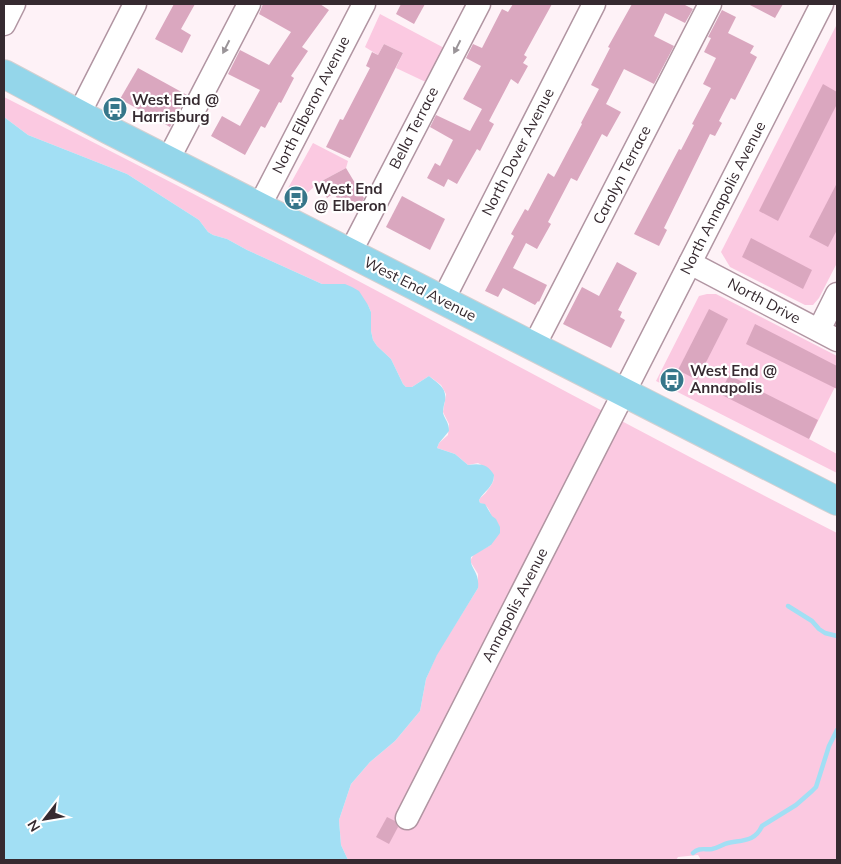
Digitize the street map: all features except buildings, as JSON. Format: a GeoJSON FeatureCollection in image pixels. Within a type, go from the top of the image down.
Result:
{"type":"FeatureCollection","features":[{"type":"Feature","properties":{"kind":"main road","name":"West End Avenue"},"geometry":{"type":"LineString","coordinates":[[4,74],[259,207],[837,501]]}},
{"type":"Feature","properties":{"kind":"street"},"geometry":{"type":"LineString","coordinates":[[4,24],[14,4]]}},
{"type":"Feature","properties":{"kind":"street"},"geometry":{"type":"LineString","coordinates":[[79,114],[135,4]]}},
{"type":"Feature","properties":{"kind":"street"},"geometry":{"type":"LineString","coordinates":[[168,160],[249,4]]}},
{"type":"Feature","properties":{"kind":"street","name":"North Elberon Avenue"},"geometry":{"type":"LineString","coordinates":[[259,207],[364,4]]}},
{"type":"Feature","properties":{"kind":"street","name":"Bella Terrace"},"geometry":{"type":"LineString","coordinates":[[350,253],[479,4]]}},
{"type":"Feature","properties":{"kind":"street","name":"North Dover Avenue"},"geometry":{"type":"LineString","coordinates":[[443,300],[594,4]]}},
{"type":"Feature","properties":{"kind":"street","name":"Carolyn Terrace"},"geometry":{"type":"LineString","coordinates":[[534,346],[710,4]]}},
{"type":"Feature","properties":{"kind":"street","name":"North Annapolis Avenue"},"geometry":{"type":"LineString","coordinates":[[624,391],[822,4]]}},
{"type":"Feature","properties":{"kind":"street","name":"North Drive"},"geometry":{"type":"LineString","coordinates":[[690,263],[828,335]]}},
{"type":"Feature","properties":{"kind":"street"},"geometry":{"type":"LineString","coordinates":[[828,335],[837,294]]}},
{"type":"Feature","properties":{"kind":"street","name":"Annapolis Avenue"},"geometry":{"type":"LineString","coordinates":[[406,818],[624,391]]}},
{"type":"Feature","properties":{"kind":"shaded area"},"geometry":{"type":"Polygon","coordinates":[[[380,14],[448,50],[432,85],[396,68],[403,53],[384,44],[378,55],[365,47],[380,14]]]}},
{"type":"Feature","properties":{"kind":"shaded area"},"geometry":{"type":"Polygon","coordinates":[[[837,24],[837,263],[819,298],[813,305],[805,305],[730,267],[721,252],[837,24]]]}},
{"type":"Feature","properties":{"kind":"shaded area"},"geometry":{"type":"Polygon","coordinates":[[[4,97],[213,204],[837,533],[837,860],[701,860],[698,855],[678,857],[676,860],[348,860],[341,845],[339,820],[351,784],[370,762],[395,741],[420,711],[426,679],[437,654],[478,588],[478,574],[470,561],[474,554],[491,545],[491,515],[485,505],[480,503],[479,500],[491,486],[493,474],[478,463],[468,465],[455,454],[437,448],[439,443],[448,435],[449,424],[443,412],[446,394],[441,385],[429,376],[412,387],[406,387],[403,384],[391,359],[373,340],[371,312],[368,305],[338,284],[322,284],[227,239],[213,235],[208,232],[199,220],[127,174],[28,135],[4,117],[4,97]]]}},
{"type":"Feature","properties":{"kind":"shaded area"},"geometry":{"type":"Polygon","coordinates":[[[313,143],[348,161],[346,168],[318,183],[302,198],[287,190],[313,143]]]}},
{"type":"Feature","properties":{"kind":"shaded area"},"geometry":{"type":"Polygon","coordinates":[[[716,294],[837,356],[837,383],[809,439],[837,454],[837,473],[656,381],[699,296],[716,294]]]}},
{"type":"Feature","properties":{"kind":"water"},"geometry":{"type":"Polygon","coordinates":[[[4,117],[28,135],[127,174],[199,220],[208,232],[213,235],[227,239],[322,284],[345,284],[359,291],[371,312],[373,340],[391,359],[403,384],[406,387],[412,387],[429,376],[445,392],[443,413],[448,423],[449,431],[437,448],[455,454],[468,465],[480,464],[486,466],[494,475],[491,486],[479,500],[480,503],[485,504],[496,519],[500,527],[500,533],[491,545],[471,557],[478,588],[437,655],[426,679],[420,711],[395,741],[370,762],[351,784],[339,820],[341,845],[348,860],[4,860],[4,117]]]}},
{"type":"Feature","properties":{"kind":"waterway"},"geometry":{"type":"LineString","coordinates":[[788,606],[812,621],[825,633],[837,636]]}},
{"type":"Feature","properties":{"kind":"waterway"},"geometry":{"type":"LineString","coordinates":[[693,853],[700,849],[712,849],[752,838],[762,826],[796,805],[816,787],[829,746],[837,730]]}},
{"type":"Feature","properties":{"kind":"place","name":"West End @ Harrisburg"},"geometry":{"type":"Point","coordinates":[115,109]}},
{"type":"Feature","properties":{"kind":"place","name":"West End @ Elberon"},"geometry":{"type":"Point","coordinates":[296,198]}},
{"type":"Feature","properties":{"kind":"place","name":"West End @ Annapolis"},"geometry":{"type":"Point","coordinates":[672,380]}}]}
